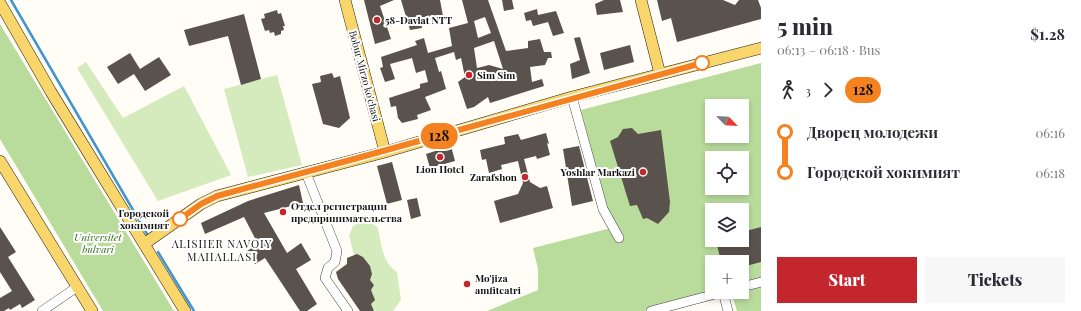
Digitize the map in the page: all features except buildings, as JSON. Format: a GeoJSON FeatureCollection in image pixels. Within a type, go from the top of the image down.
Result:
{"type":"FeatureCollection","features":[{"type":"Feature","properties":{"kind":"main road","name":"Bobur Mirzo ko'chasi"},"geometry":{"type":"LineString","coordinates":[[346,0],[385,152]]}},
{"type":"Feature","properties":{"kind":"main road"},"geometry":{"type":"LineString","coordinates":[[641,0],[664,73]]}},
{"type":"Feature","properties":{"kind":"main road"},"geometry":{"type":"LineString","coordinates":[[0,3],[51,92],[185,311]]}},
{"type":"Feature","properties":{"kind":"main road"},"geometry":{"type":"LineString","coordinates":[[144,244],[201,204],[217,196],[385,152],[572,97],[761,48]]}},
{"type":"Feature","properties":{"kind":"main road"},"geometry":{"type":"LineString","coordinates":[[0,161],[92,311]]}},
{"type":"Feature","properties":{"kind":"street"},"geometry":{"type":"LineString","coordinates":[[572,97],[603,209],[620,238]]}},
{"type":"Feature","properties":{"kind":"street"},"geometry":{"type":"LineString","coordinates":[[306,173],[337,251],[335,262],[328,268],[325,278],[348,311]]}},
{"type":"Feature","properties":{"kind":"street"},"geometry":{"type":"LineString","coordinates":[[749,285],[761,282]]}},
{"type":"Feature","properties":{"kind":"street"},"geometry":{"type":"LineString","coordinates":[[42,311],[77,287]]}},
{"type":"Feature","properties":{"kind":"street"},"geometry":{"type":"LineString","coordinates":[[652,311],[705,297]]}},
{"type":"Feature","properties":{"kind":"street"},"geometry":{"type":"LineString","coordinates":[[725,299],[728,311]]}},
{"type":"Feature","properties":{"kind":"green space","name":"Universitet bulvari"},"geometry":{"type":"Polygon","coordinates":[[[0,24],[174,311],[103,311],[0,139],[0,24]]]}},
{"type":"Feature","properties":{"kind":"green space"},"geometry":{"type":"Polygon","coordinates":[[[86,62],[123,118],[184,86],[231,175],[158,201],[77,68],[86,62]]]}},
{"type":"Feature","properties":{"kind":"green space"},"geometry":{"type":"Polygon","coordinates":[[[761,63],[761,311],[737,311],[733,299],[749,299],[749,255],[705,255],[705,294],[644,311],[487,311],[538,290],[538,269],[533,248],[611,228],[581,110],[761,63]]]}},
{"type":"Feature","properties":{"kind":"green space"},"geometry":{"type":"Polygon","coordinates":[[[277,75],[302,165],[248,177],[224,89],[277,75]]]}},
{"type":"Feature","properties":{"kind":"green space"},"geometry":{"type":"Polygon","coordinates":[[[363,221],[371,222],[378,228],[385,258],[397,272],[401,300],[393,311],[376,311],[366,305],[341,283],[336,272],[347,264],[354,255],[349,236],[353,226],[363,221]]]}},
{"type":"Feature","properties":{"kind":"waterway"},"geometry":{"type":"LineString","coordinates":[[11,0],[147,234]]}},
{"type":"Feature","properties":{"kind":"waterway"},"geometry":{"type":"LineString","coordinates":[[158,252],[194,311]]}},
{"type":"Feature","properties":{"kind":"bus line","name":"128"},"geometry":{"type":"LineString","coordinates":[[180,219],[201,204],[217,196],[385,152],[572,97],[702,63]]}},
{"type":"Feature","properties":{"kind":"place","name":"58-Davlat NTT"},"geometry":{"type":"Point","coordinates":[377,20]}},
{"type":"Feature","properties":{"kind":"place","name":"Sim Sim"},"geometry":{"type":"Point","coordinates":[469,75]}},
{"type":"Feature","properties":{"kind":"place","name":"Lion Hotel"},"geometry":{"type":"Point","coordinates":[440,157]}},
{"type":"Feature","properties":{"kind":"place","name":"Yoshlar Markazi"},"geometry":{"type":"Point","coordinates":[643,172]}},
{"type":"Feature","properties":{"kind":"place","name":"Zarafshon"},"geometry":{"type":"Point","coordinates":[525,177]}},
{"type":"Feature","properties":{"kind":"place","name":"Отдел регистрации предпринимательства"},"geometry":{"type":"Point","coordinates":[283,212]}},
{"type":"Feature","properties":{"kind":"place","name":"Городской хокимият"},"geometry":{"type":"Point","coordinates":[180,219]}},
{"type":"Feature","properties":{"kind":"place","name":"Mo'jiza amfiteatri"},"geometry":{"type":"Point","coordinates":[467,284]}},
{"type":"Feature","properties":{"kind":"district","name":"ALISHER NAVOIY MAHALLASI"},"geometry":{"type":"Point","coordinates":[222,250]}}]}
